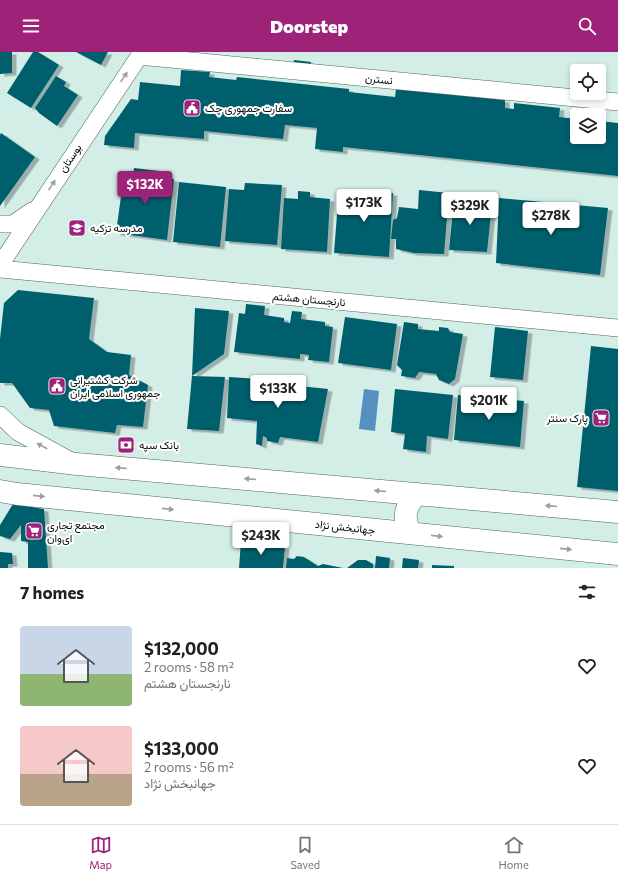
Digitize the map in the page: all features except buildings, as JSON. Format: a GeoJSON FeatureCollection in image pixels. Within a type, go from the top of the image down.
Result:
{"type":"FeatureCollection","features":[{"type":"Feature","properties":{"kind":"main road"},"geometry":{"type":"LineString","coordinates":[[0,455],[77,464],[618,512]]}},
{"type":"Feature","properties":{"kind":"main road","name":"جهانبخش نژاد"},"geometry":{"type":"LineString","coordinates":[[0,490],[17,494],[618,554]]}},
{"type":"Feature","properties":{"kind":"main road"},"geometry":{"type":"LineString","coordinates":[[411,533],[406,525],[405,514],[408,502],[417,494]]}},
{"type":"Feature","properties":{"kind":"street","name":"نسترن"},"geometry":{"type":"LineString","coordinates":[[140,54],[618,102]]}},
{"type":"Feature","properties":{"kind":"street","name":"بوستان"},"geometry":{"type":"LineString","coordinates":[[0,265],[38,205],[140,54]]}},
{"type":"Feature","properties":{"kind":"street"},"geometry":{"type":"LineString","coordinates":[[0,224],[13,224],[38,205]]}},
{"type":"Feature","properties":{"kind":"street","name":"نارنجستان هشتم"},"geometry":{"type":"LineString","coordinates":[[0,269],[618,328]]}},
{"type":"Feature","properties":{"kind":"street"},"geometry":{"type":"LineString","coordinates":[[0,415],[18,432],[77,464]]}},
{"type":"Feature","properties":{"kind":"water"},"geometry":{"type":"Polygon","coordinates":[[[364,389],[379,391],[375,431],[359,429],[364,389]]]}},
{"type":"Feature","properties":{"kind":"place","name":"سفارت جمهوری چک"},"geometry":{"type":"Point","coordinates":[192,108]}},
{"type":"Feature","properties":{"kind":"place","name":"مدرسه تزکیه"},"geometry":{"type":"Point","coordinates":[77,228]}},
{"type":"Feature","properties":{"kind":"place","name":"شرکت کشتیرانی جمهوری اسلامی ایران"},"geometry":{"type":"Point","coordinates":[57,386]}},
{"type":"Feature","properties":{"kind":"place","name":"پارک سنتر"},"geometry":{"type":"Point","coordinates":[601,418]}},
{"type":"Feature","properties":{"kind":"place","name":"بانک سپه"},"geometry":{"type":"Point","coordinates":[126,445]}},
{"type":"Feature","properties":{"kind":"place","name":"مجتمع تجاری ای‌وان"},"geometry":{"type":"Point","coordinates":[34,531]}}]}
